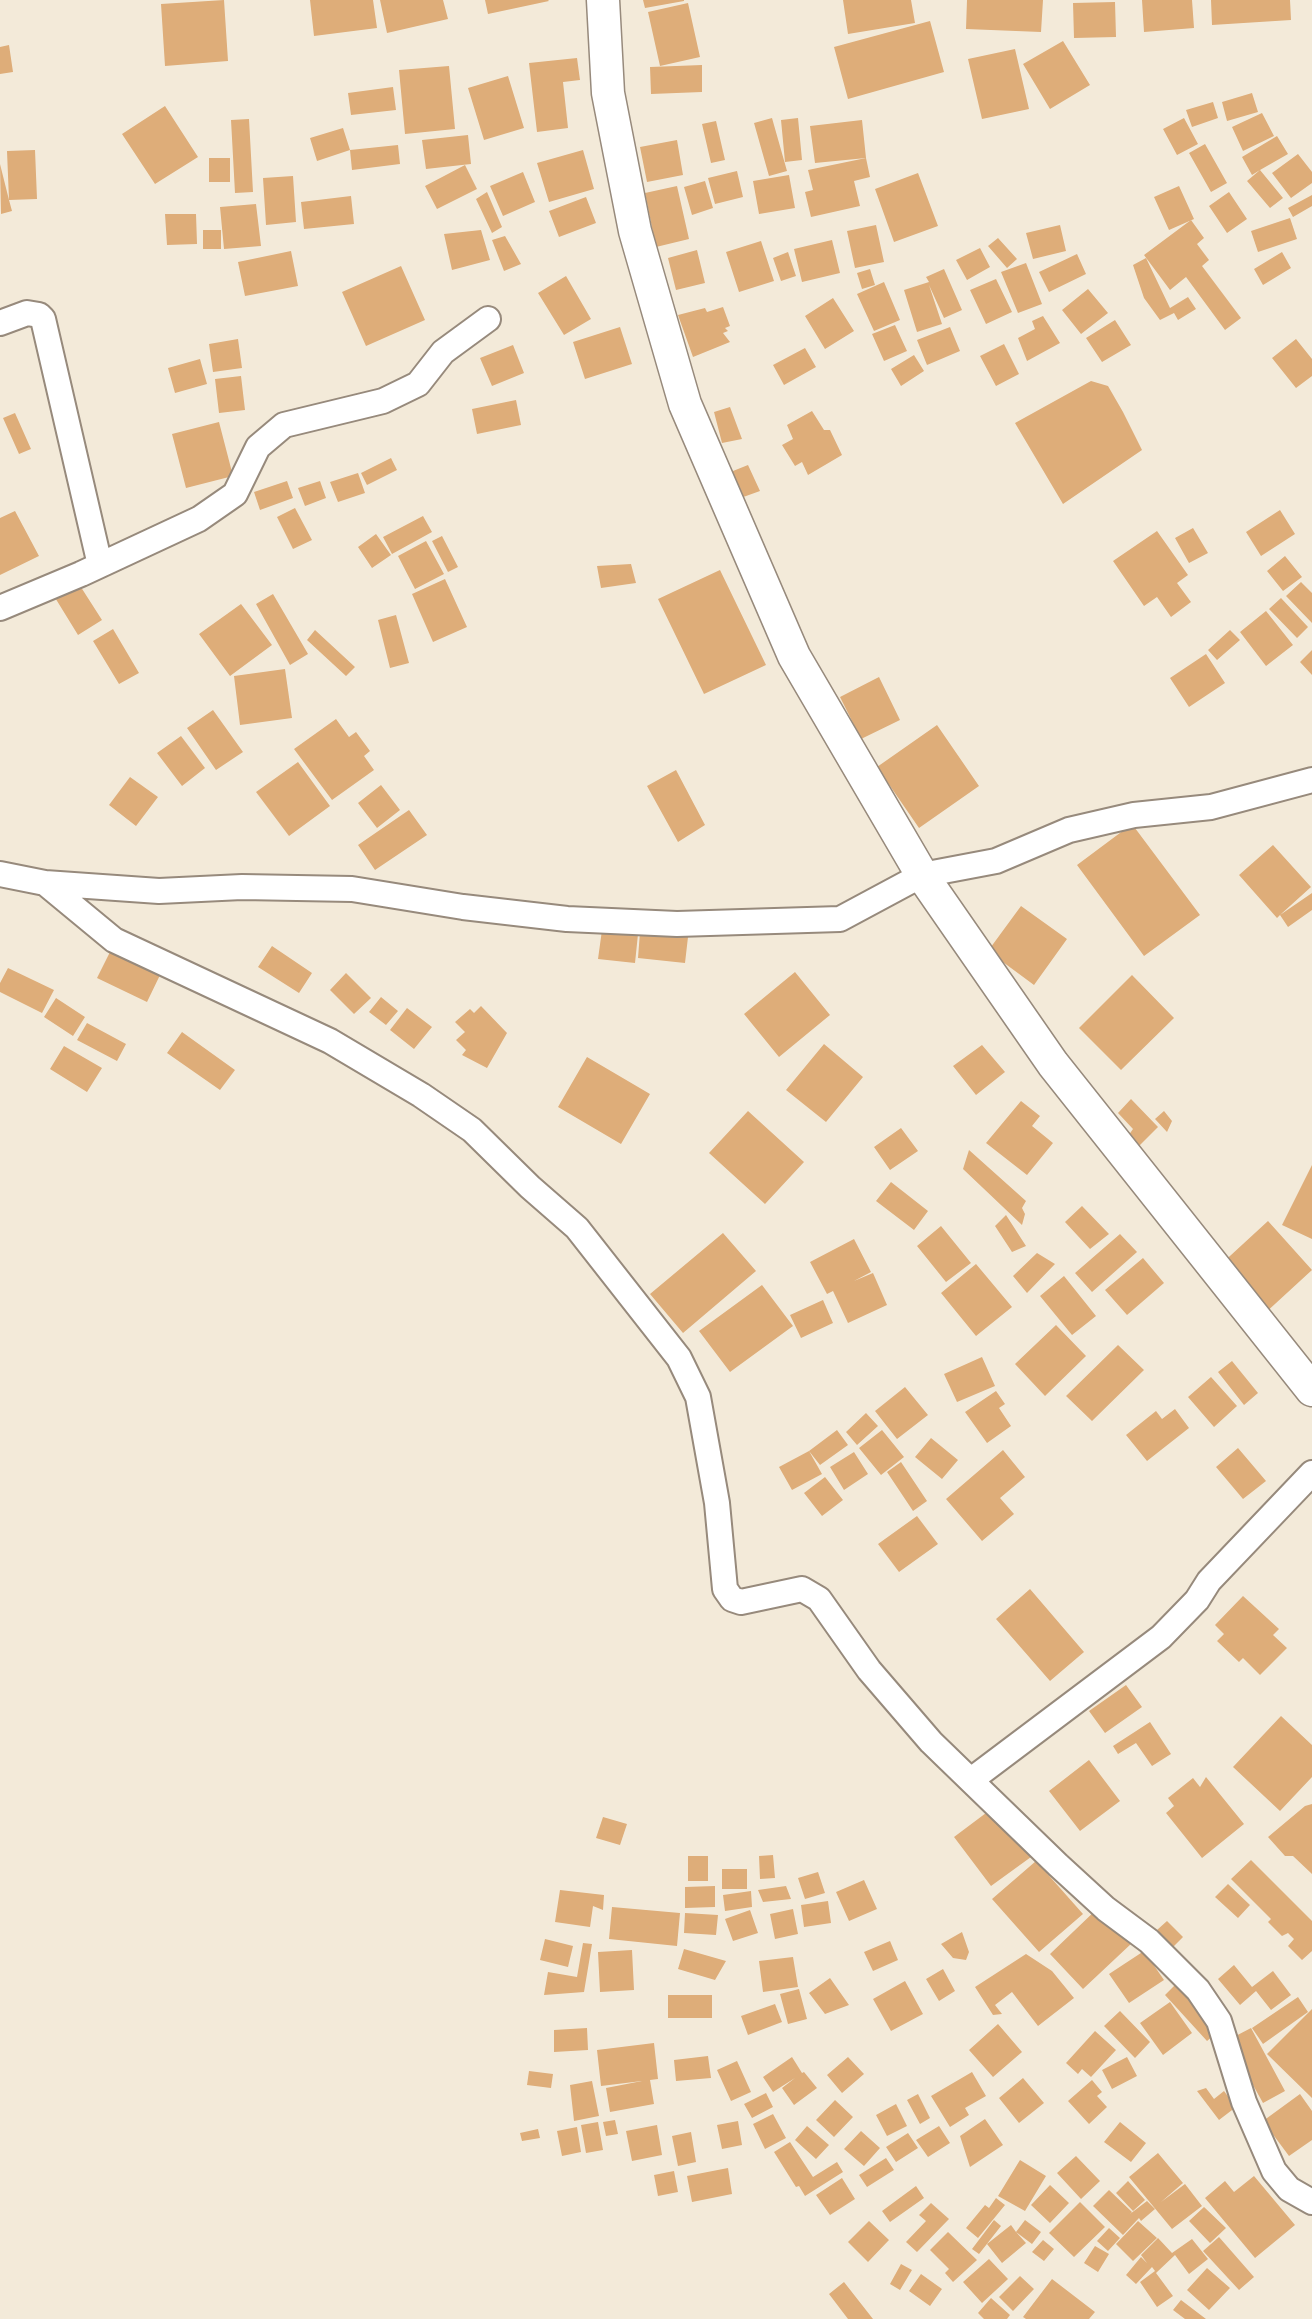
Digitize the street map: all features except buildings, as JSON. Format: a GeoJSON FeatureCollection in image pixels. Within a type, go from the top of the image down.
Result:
{"type":"FeatureCollection","features":[{"type":"Feature","properties":{"kind":"main road"},"geometry":{"type":"LineString","coordinates":[[603,0],[608,93],[632,218],[685,404],[794,656],[922,875],[1053,1064],[1312,1390]]}},
{"type":"Feature","properties":{"kind":"street"},"geometry":{"type":"LineString","coordinates":[[0,323],[27,313],[40,314],[43,319],[100,565]]}},
{"type":"Feature","properties":{"kind":"street"},"geometry":{"type":"LineString","coordinates":[[0,608],[198,519],[235,494],[258,447],[284,425],[383,401],[418,384],[443,352],[488,319]]}},
{"type":"Feature","properties":{"kind":"street"},"geometry":{"type":"LineString","coordinates":[[0,874],[46,883],[159,891],[242,887],[352,889],[463,907],[567,919],[677,925],[840,919],[922,875],[996,861],[1069,830],[1134,815],[1212,807],[1312,780]]}},
{"type":"Feature","properties":{"kind":"street"},"geometry":{"type":"LineString","coordinates":[[46,883],[114,940],[330,1041],[421,1095],[472,1130],[577,1228],[679,1358],[698,1397],[717,1503],[725,1589],[732,1599],[741,1602],[802,1589],[818,1599],[869,1670],[931,1742],[1058,1865],[1107,1909],[1149,1941],[1198,1990],[1219,2021],[1244,2102],[1274,2171],[1289,2189],[1312,2202]]}},
{"type":"Feature","properties":{"kind":"street"},"geometry":{"type":"LineString","coordinates":[[971,1780],[1161,1637],[1197,1600],[1209,1581],[1312,1473]]}}]}
